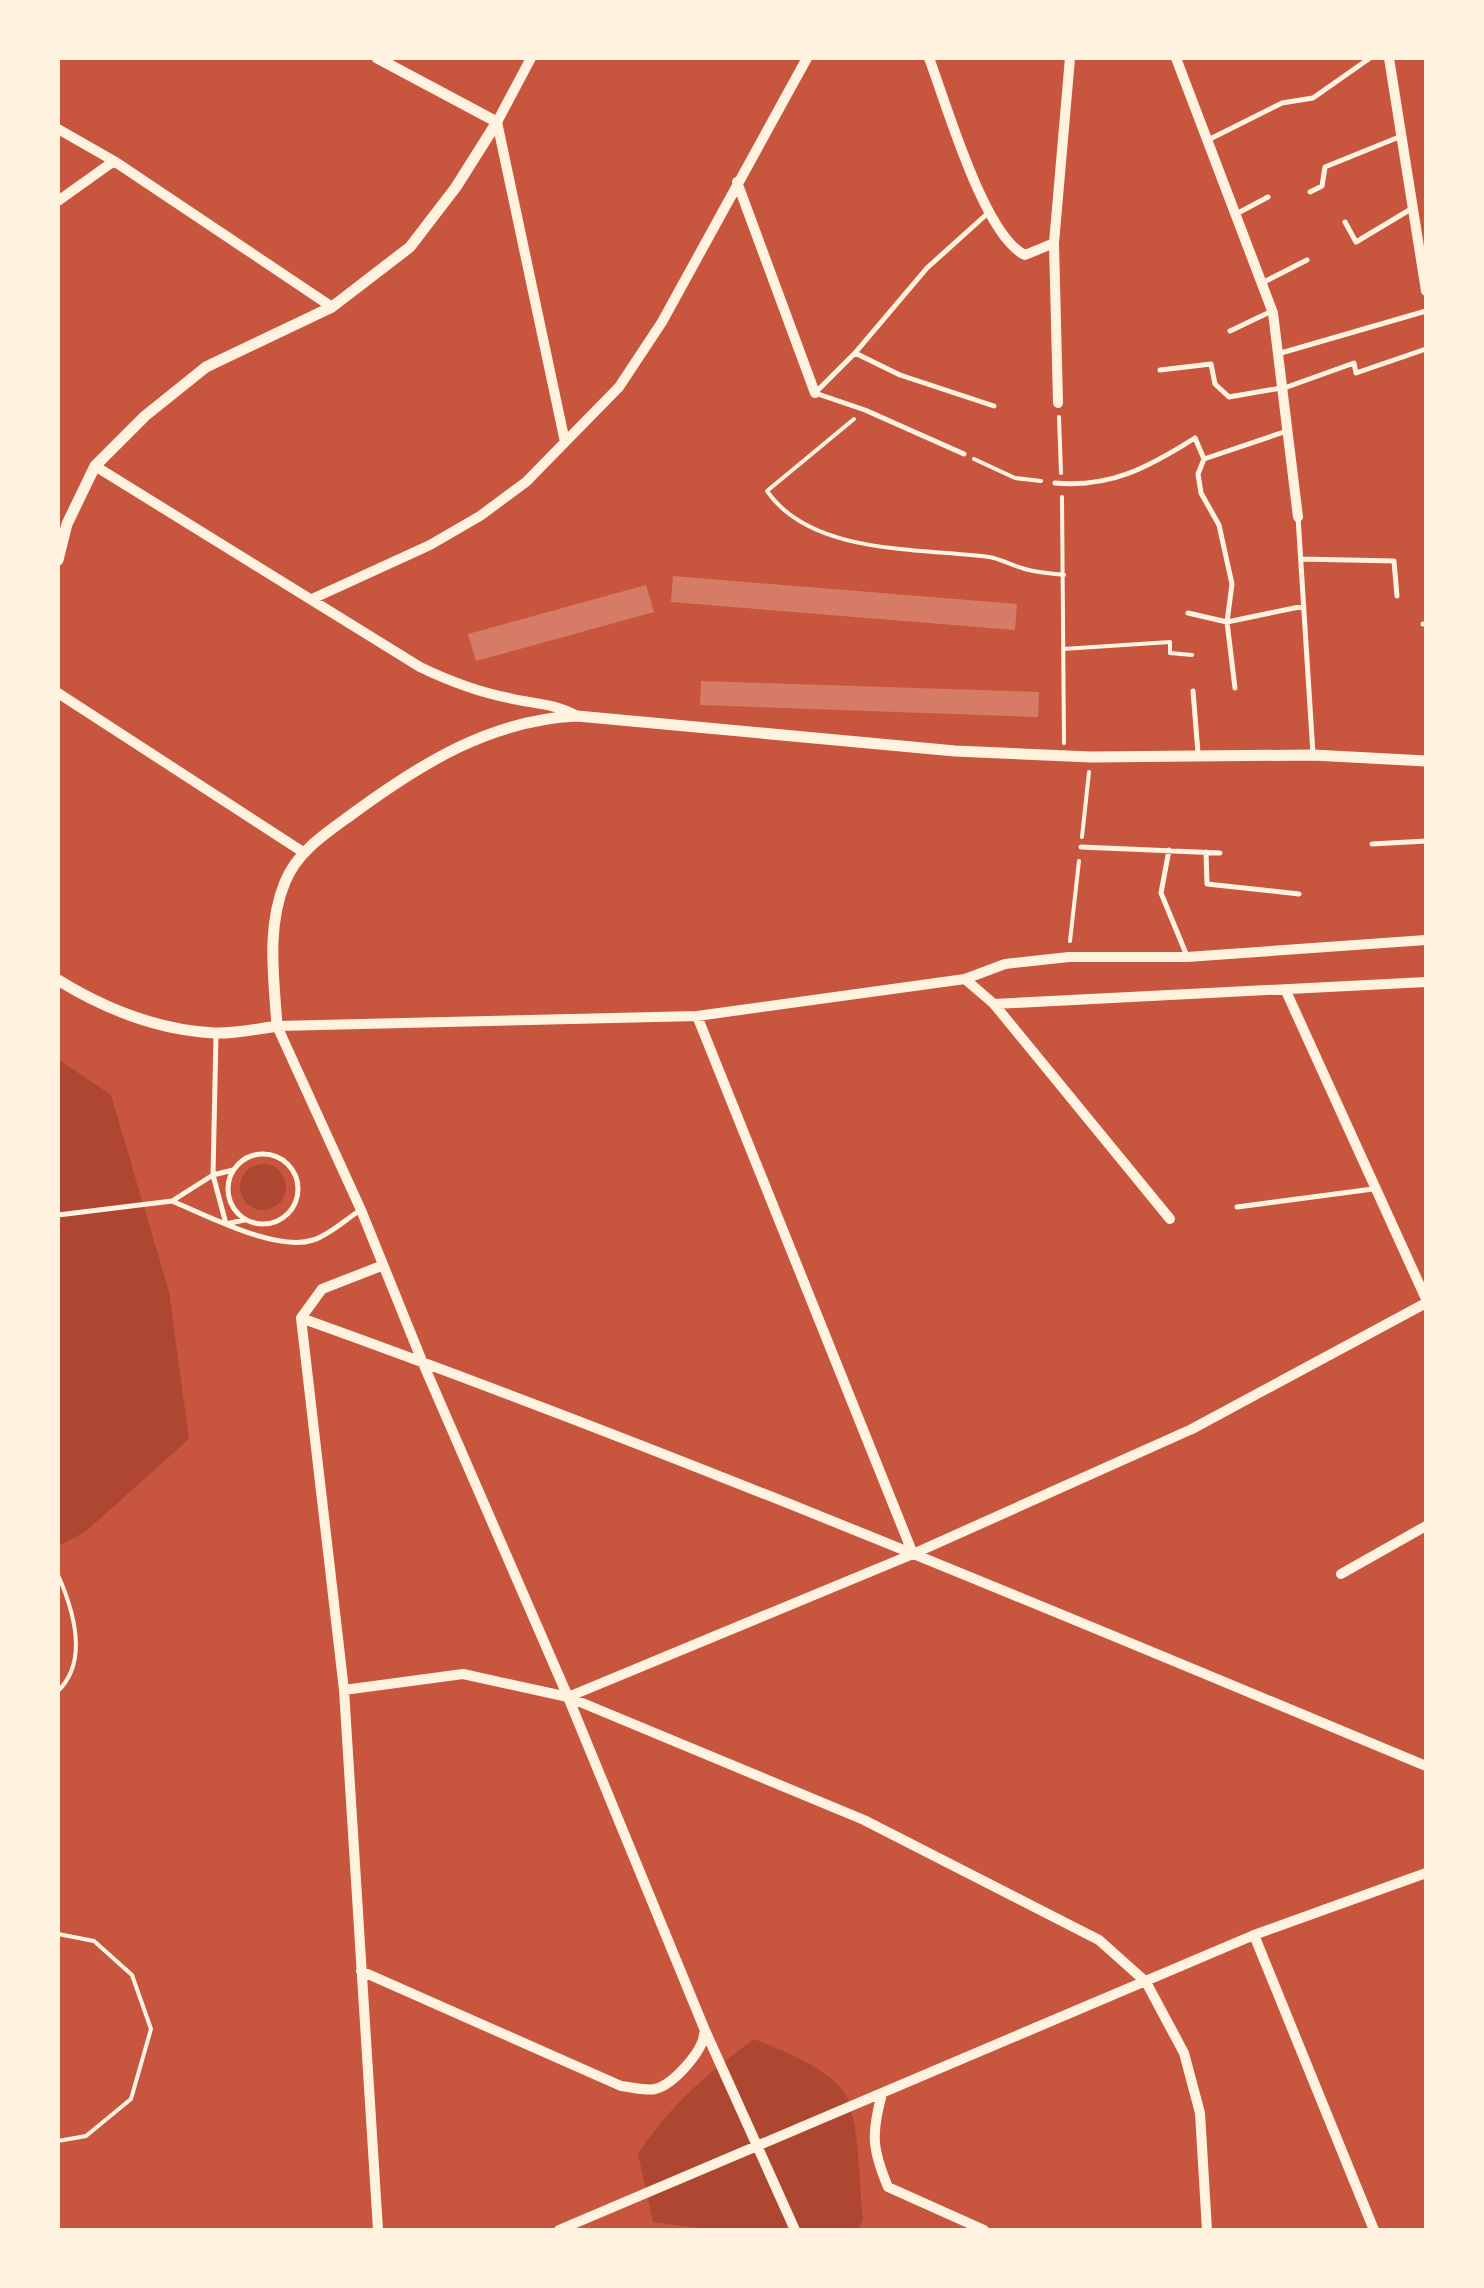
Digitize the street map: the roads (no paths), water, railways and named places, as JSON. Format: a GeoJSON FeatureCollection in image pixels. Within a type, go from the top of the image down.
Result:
{"type":"FeatureCollection","features":[{"type":"Feature","properties":{"kind":"street"},"geometry":{"type":"LineString","coordinates":[[377,58],[497,122],[565,442]]}},
{"type":"Feature","properties":{"kind":"street"},"geometry":{"type":"LineString","coordinates":[[58,560],[67,524],[96,466],[145,416],[206,366],[332,307],[410,247],[497,122],[530,58]]}},
{"type":"Feature","properties":{"kind":"street"},"geometry":{"type":"LineString","coordinates":[[312,599],[430,545],[480,516],[526,482],[619,387],[662,322],[807,58]]}},
{"type":"Feature","properties":{"kind":"street"},"geometry":{"type":"LineString","coordinates":[[930,58],[988,213],[1012,249],[1025,255],[1054,243]]}},
{"type":"Feature","properties":{"kind":"street"},"geometry":{"type":"LineString","coordinates":[[1058,402],[1054,243],[1070,58]]}},
{"type":"Feature","properties":{"kind":"street"},"geometry":{"type":"LineString","coordinates":[[1176,58],[1272,311],[1298,517]]}},
{"type":"Feature","properties":{"kind":"street"},"geometry":{"type":"LineString","coordinates":[[1389,58],[1413,207],[1422,232],[1426,291]]}},
{"type":"Feature","properties":{"kind":"street"},"geometry":{"type":"LineString","coordinates":[[58,129],[114,161],[332,307]]}},
{"type":"Feature","properties":{"kind":"street"},"geometry":{"type":"LineString","coordinates":[[58,201],[114,161]]}},
{"type":"Feature","properties":{"kind":"street"},"geometry":{"type":"LineString","coordinates":[[737,182],[816,393]]}},
{"type":"Feature","properties":{"kind":"street"},"geometry":{"type":"LineString","coordinates":[[96,466],[420,667],[452,683],[563,708],[577,716]]}},
{"type":"Feature","properties":{"kind":"street"},"geometry":{"type":"LineString","coordinates":[[58,693],[303,852]]}},
{"type":"Feature","properties":{"kind":"street"},"geometry":{"type":"LineString","coordinates":[[795,2230],[704,2028],[361,1210],[277,1026],[272,944],[277,903],[287,877],[303,852],[413,770],[456,747],[512,725],[552,717],[577,716],[955,751],[1426,761]]}},
{"type":"Feature","properties":{"kind":"street"},"geometry":{"type":"LineString","coordinates":[[58,980],[113,1011],[166,1026],[216,1033],[277,1026],[697,1016],[966,979],[1006,964],[1069,957],[1187,957],[1426,940]]}},
{"type":"Feature","properties":{"kind":"street"},"geometry":{"type":"LineString","coordinates":[[966,979],[994,1004],[1170,1219]]}},
{"type":"Feature","properties":{"kind":"street"},"geometry":{"type":"LineString","coordinates":[[994,1004],[1426,982]]}},
{"type":"Feature","properties":{"kind":"street"},"geometry":{"type":"LineString","coordinates":[[568,1697],[913,1554],[1192,1429],[1426,1301],[1285,989]]}},
{"type":"Feature","properties":{"kind":"street"},"geometry":{"type":"LineString","coordinates":[[697,1016],[913,1554]]}},
{"type":"Feature","properties":{"kind":"street"},"geometry":{"type":"LineString","coordinates":[[378,2230],[344,1690],[301,1318],[322,1289],[382,1266]]}},
{"type":"Feature","properties":{"kind":"street"},"geometry":{"type":"LineString","coordinates":[[301,1318],[422,1361],[913,1554],[1426,1766]]}},
{"type":"Feature","properties":{"kind":"street"},"geometry":{"type":"LineString","coordinates":[[1342,1574],[1426,1526]]}},
{"type":"Feature","properties":{"kind":"street"},"geometry":{"type":"LineString","coordinates":[[344,1690],[463,1674],[568,1697],[864,1820],[1099,1940],[1146,1982],[1184,2053],[1200,2113],[1207,2230]]}},
{"type":"Feature","properties":{"kind":"street"},"geometry":{"type":"LineString","coordinates":[[559,2230],[1254,1936],[1426,1872]]}},
{"type":"Feature","properties":{"kind":"street"},"geometry":{"type":"LineString","coordinates":[[1254,1936],[1374,2230]]}},
{"type":"Feature","properties":{"kind":"street"},"geometry":{"type":"LineString","coordinates":[[361,1971],[622,2086],[656,2089],[680,2073],[703,2044],[704,2028]]}},
{"type":"Feature","properties":{"kind":"street"},"geometry":{"type":"LineString","coordinates":[[882,2094],[873,2126],[874,2154],[888,2187],[984,2230]]}},
{"type":"Feature","properties":{"kind":"lane"},"geometry":{"type":"LineString","coordinates":[[1207,140],[1282,103],[1313,98],[1370,58]]}},
{"type":"Feature","properties":{"kind":"lane"},"geometry":{"type":"LineString","coordinates":[[1310,192],[1322,186],[1325,167],[1402,136]]}},
{"type":"Feature","properties":{"kind":"lane"},"geometry":{"type":"LineString","coordinates":[[1235,214],[1268,197]]}},
{"type":"Feature","properties":{"kind":"lane"},"geometry":{"type":"LineString","coordinates":[[1345,222],[1356,242],[1413,207]]}},
{"type":"Feature","properties":{"kind":"lane"},"geometry":{"type":"LineString","coordinates":[[964,454],[866,410],[816,393],[927,268],[988,213]]}},
{"type":"Feature","properties":{"kind":"lane"},"geometry":{"type":"LineString","coordinates":[[1262,283],[1307,260]]}},
{"type":"Feature","properties":{"kind":"lane"},"geometry":{"type":"LineString","coordinates":[[1230,331],[1272,311]]}},
{"type":"Feature","properties":{"kind":"lane"},"geometry":{"type":"LineString","coordinates":[[1278,354],[1426,311]]}},
{"type":"Feature","properties":{"kind":"lane"},"geometry":{"type":"LineString","coordinates":[[1160,370],[1212,364],[1216,384],[1229,397],[1282,388],[1354,363],[1356,373],[1426,349]]}},
{"type":"Feature","properties":{"kind":"lane"},"geometry":{"type":"LineString","coordinates":[[855,353],[900,375],[994,406]]}},
{"type":"Feature","properties":{"kind":"lane"},"geometry":{"type":"LineString","coordinates":[[1204,459],[1287,430]]}},
{"type":"Feature","properties":{"kind":"lane"},"geometry":{"type":"LineString","coordinates":[[1058,483],[1080,485],[1147,468],[1195,438],[1204,459],[1198,474],[1201,492],[1219,525],[1232,584],[1227,622],[1235,688]]}},
{"type":"Feature","properties":{"kind":"lane"},"geometry":{"type":"LineString","coordinates":[[1298,517],[1313,756]]}},
{"type":"Feature","properties":{"kind":"lane"},"geometry":{"type":"LineString","coordinates":[[1300,559],[1394,561],[1397,596]]}},
{"type":"Feature","properties":{"kind":"lane"},"geometry":{"type":"LineString","coordinates":[[1188,613],[1227,622],[1304,606]]}},
{"type":"Feature","properties":{"kind":"lane"},"geometry":{"type":"LineString","coordinates":[[1193,691],[1198,756]]}},
{"type":"Feature","properties":{"kind":"lane"},"geometry":{"type":"LineString","coordinates":[[1372,844],[1426,841]]}},
{"type":"Feature","properties":{"kind":"lane"},"geometry":{"type":"LineString","coordinates":[[1081,848],[1220,853]]}},
{"type":"Feature","properties":{"kind":"lane"},"geometry":{"type":"LineString","coordinates":[[1169,850],[1161,893],[1187,957]]}},
{"type":"Feature","properties":{"kind":"lane"},"geometry":{"type":"LineString","coordinates":[[1206,852],[1207,884],[1299,894]]}},
{"type":"Feature","properties":{"kind":"lane"},"geometry":{"type":"LineString","coordinates":[[216,1033],[213,1175],[226,1224]]}},
{"type":"Feature","properties":{"kind":"lane"},"geometry":{"type":"LineString","coordinates":[[58,1215],[172,1201],[213,1175],[233,1170],[251,1156],[274,1155],[293,1170],[298,1181],[296,1204],[279,1221],[226,1224]]}},
{"type":"Feature","properties":{"kind":"lane"},"geometry":{"type":"LineString","coordinates":[[233,1170],[227,1192],[230,1203],[244,1220]]}},
{"type":"Feature","properties":{"kind":"lane"},"geometry":{"type":"LineString","coordinates":[[1237,1207],[1376,1188]]}},
{"type":"Feature","properties":{"kind":"lane"},"geometry":{"type":"LineString","coordinates":[[172,1201],[226,1224],[290,1244],[316,1240],[361,1210]]}}]}
